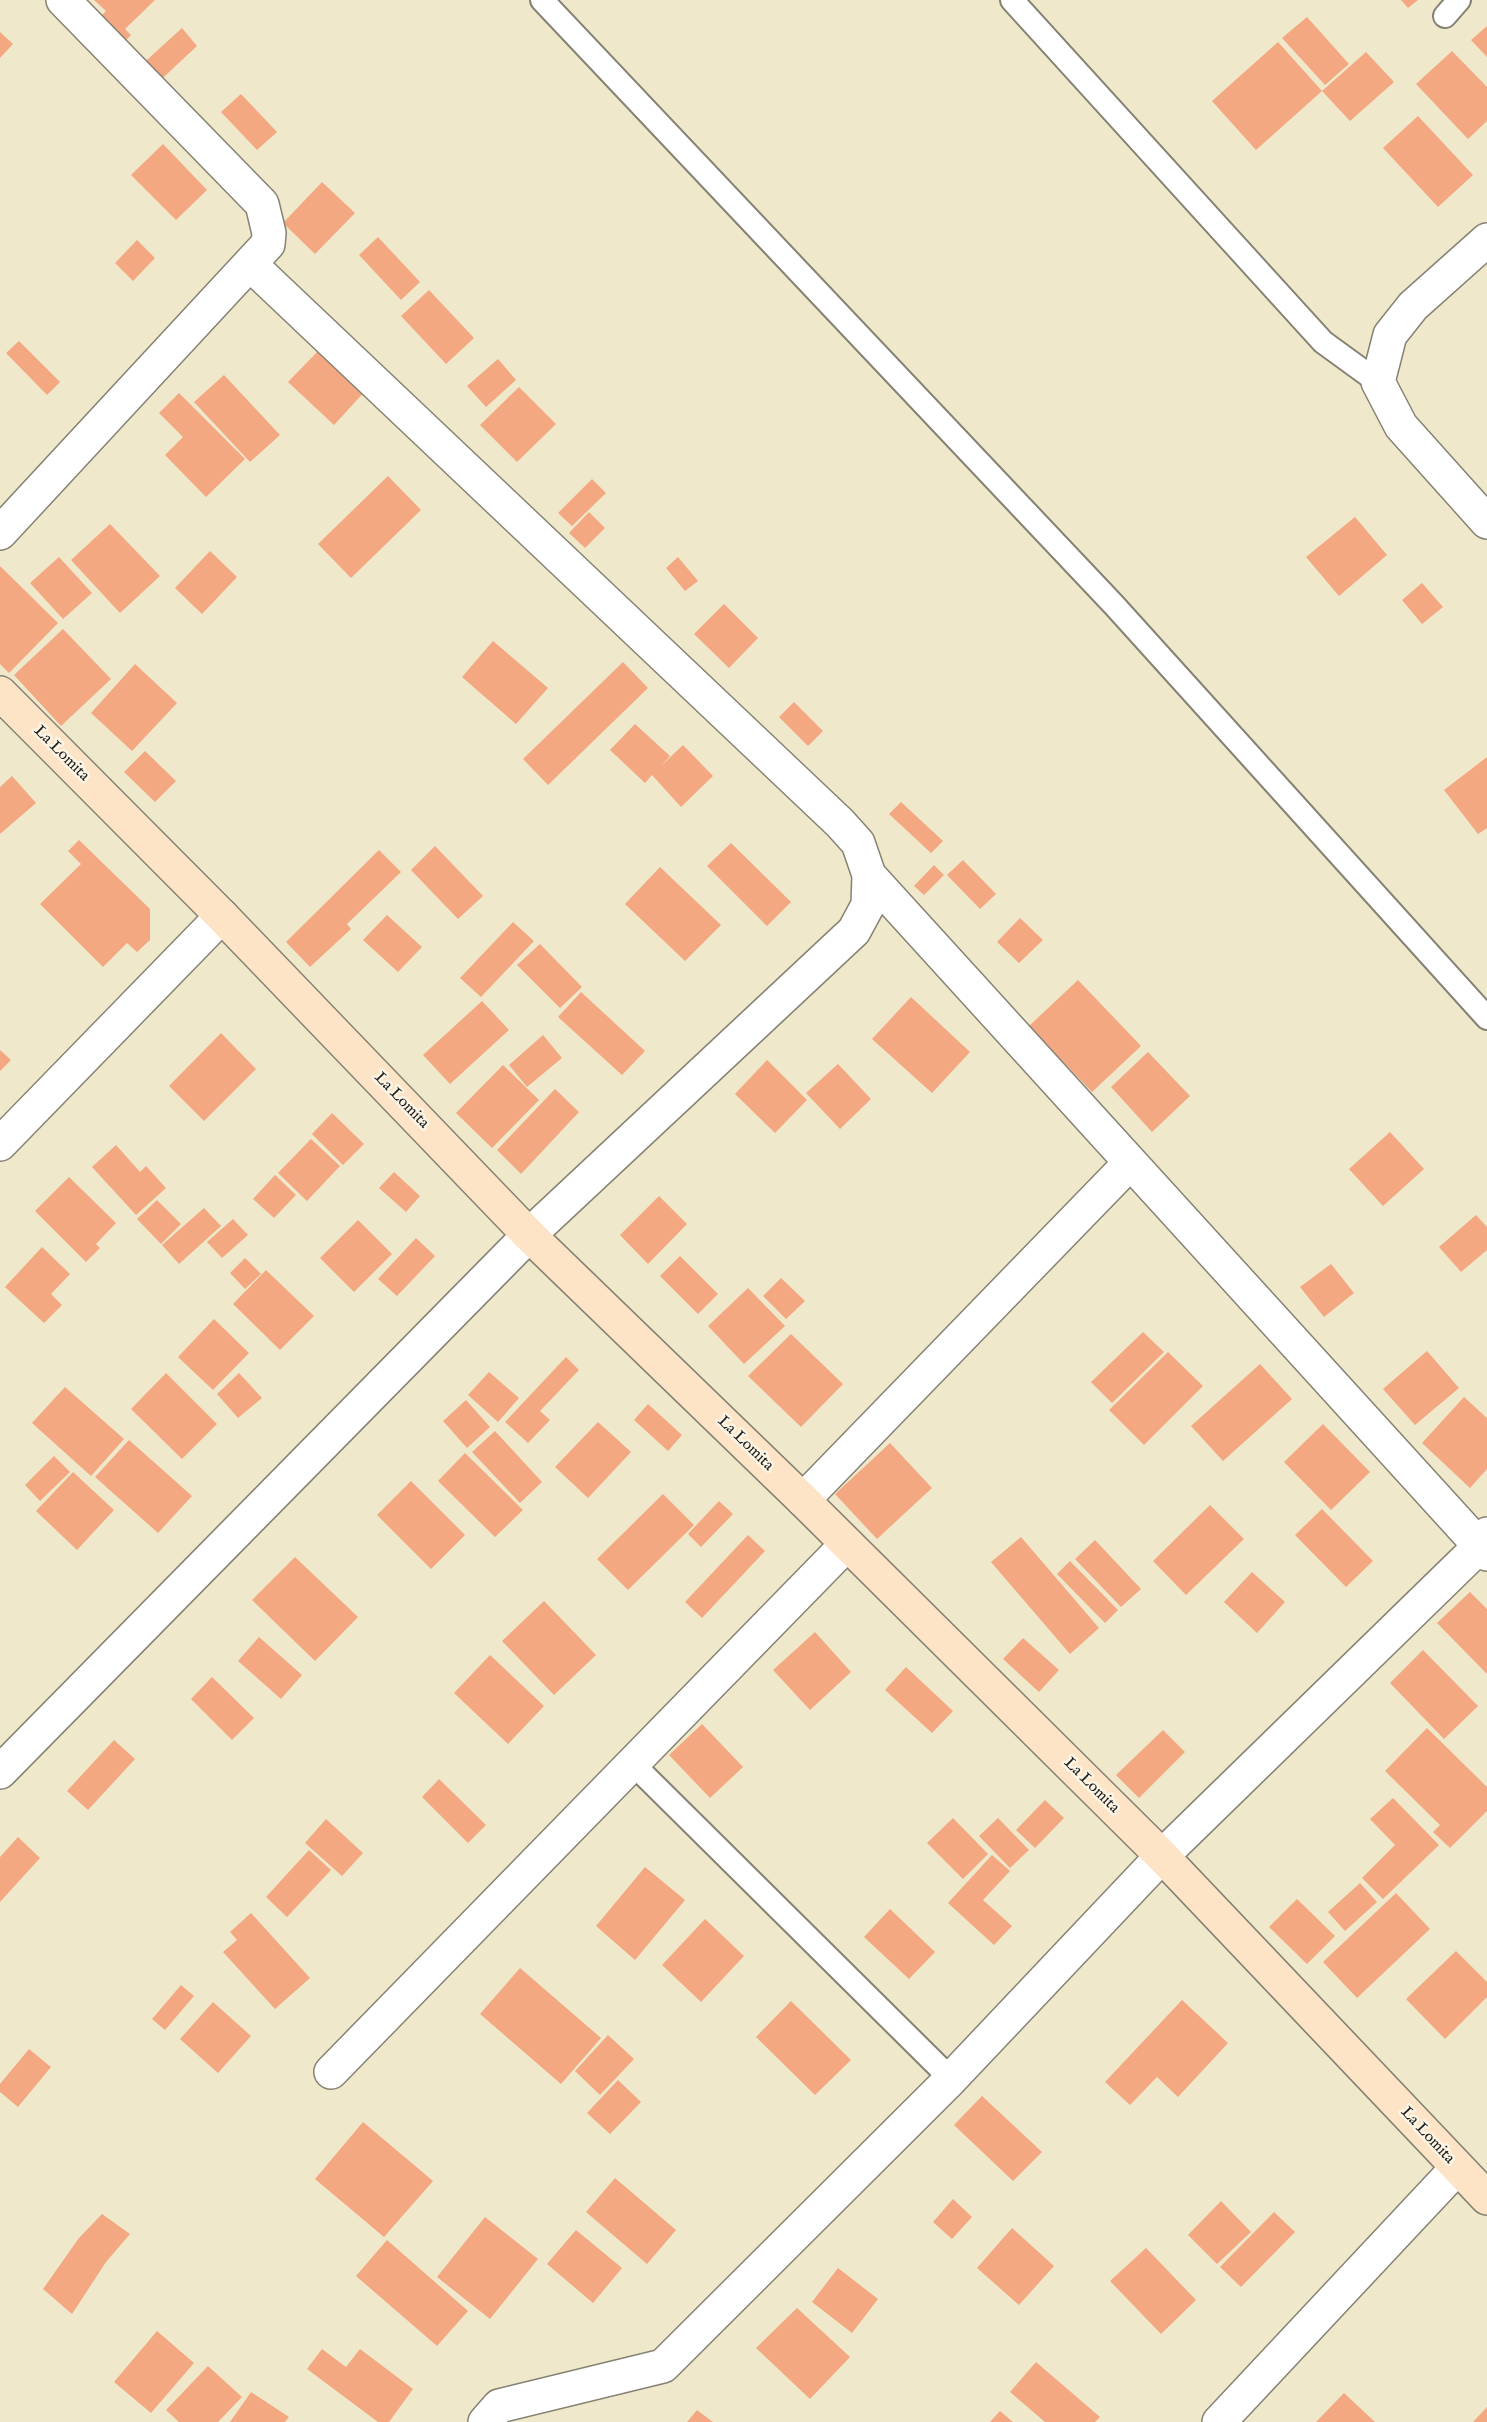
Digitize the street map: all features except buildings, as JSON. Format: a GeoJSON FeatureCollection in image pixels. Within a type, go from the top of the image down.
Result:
{"type":"FeatureCollection","features":[{"type":"Feature","properties":{"kind":"street"},"geometry":{"type":"LineString","coordinates":[[0,533],[268,244],[269,232],[262,204],[63,0]]}},
{"type":"Feature","properties":{"kind":"street"},"geometry":{"type":"LineString","coordinates":[[1487,240],[1413,306],[1390,335],[1378,382],[1401,426],[1487,522]]}},
{"type":"Feature","properties":{"kind":"street"},"geometry":{"type":"LineString","coordinates":[[0,1772],[529,1235],[854,931],[868,905],[869,875],[858,843],[840,823],[250,264]]}},
{"type":"Feature","properties":{"kind":"street","name":"La Lomita"},"geometry":{"type":"LineString","coordinates":[[0,693],[222,916],[529,1235],[803,1500],[1162,1856],[1487,2198]]}},
{"type":"Feature","properties":{"kind":"street"},"geometry":{"type":"LineString","coordinates":[[485,2422],[499,2406],[663,2366],[951,2079],[1162,1856],[1484,1545],[1130,1163],[869,875]]}},
{"type":"Feature","properties":{"kind":"street"},"geometry":{"type":"LineString","coordinates":[[0,1144],[222,916]]}},
{"type":"Feature","properties":{"kind":"street"},"geometry":{"type":"LineString","coordinates":[[803,1500],[1130,1163]]}},
{"type":"Feature","properties":{"kind":"street"},"geometry":{"type":"LineString","coordinates":[[331,2072],[847,1544]]}},
{"type":"Feature","properties":{"kind":"street"},"geometry":{"type":"LineString","coordinates":[[1219,2422],[1457,2168]]}},
{"type":"Feature","properties":{"kind":"lane"},"geometry":{"type":"LineString","coordinates":[[542,0],[1114,605],[1487,1018]]}},
{"type":"Feature","properties":{"kind":"lane"},"geometry":{"type":"LineString","coordinates":[[1012,0],[1323,342],[1378,382]]}},
{"type":"Feature","properties":{"kind":"lane"},"geometry":{"type":"LineString","coordinates":[[632,1763],[951,2079]]}}]}
